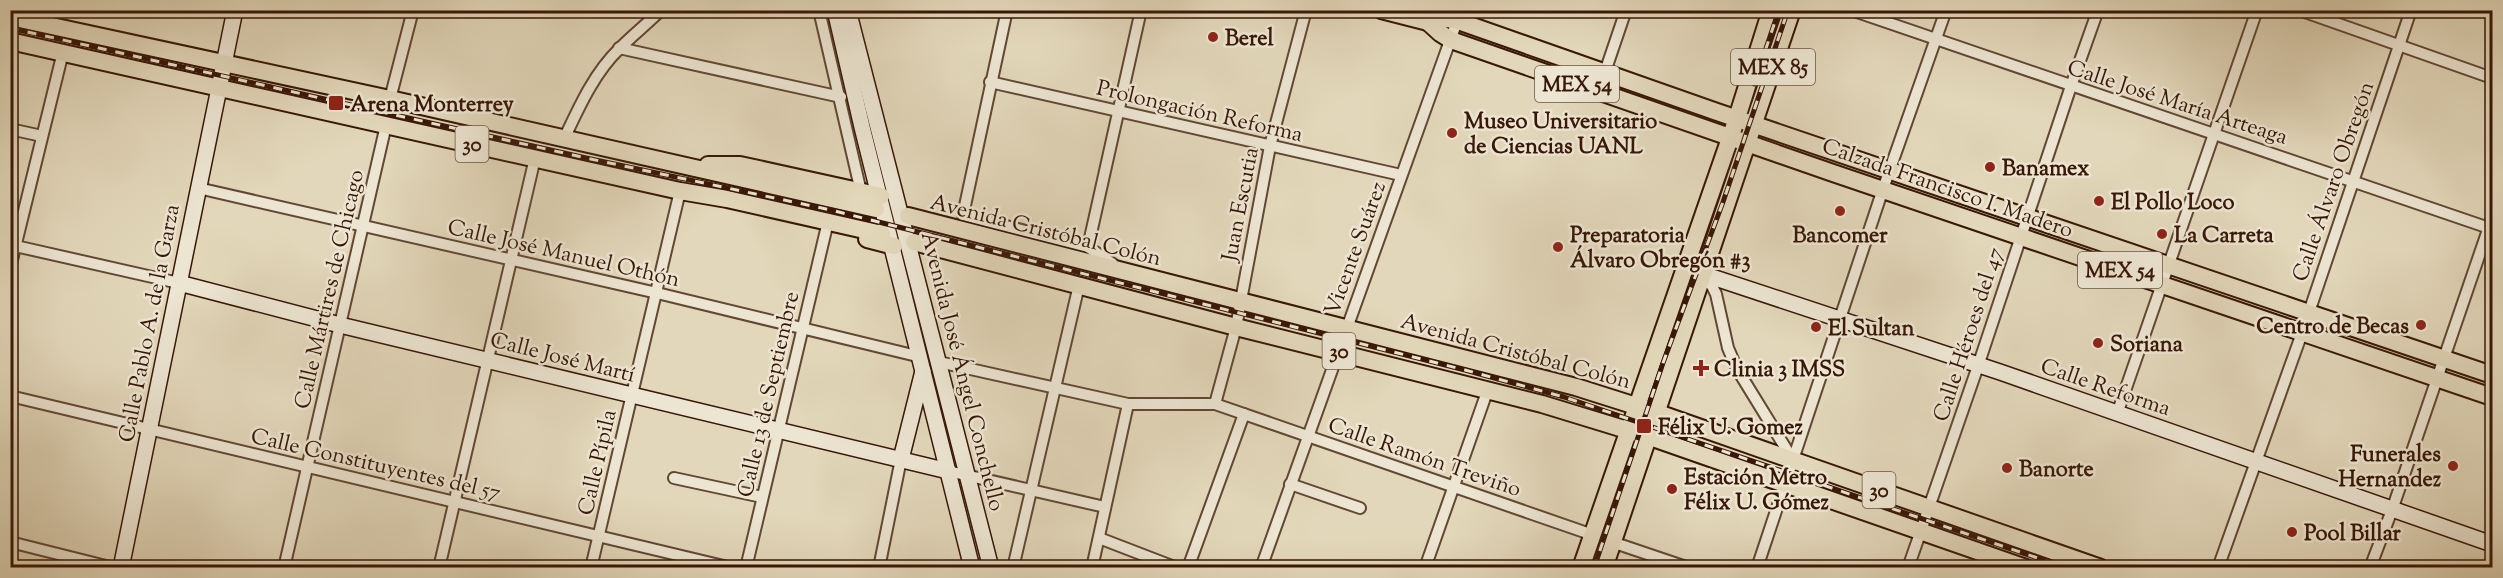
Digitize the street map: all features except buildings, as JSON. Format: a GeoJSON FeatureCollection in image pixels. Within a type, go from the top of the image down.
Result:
{"type":"FeatureCollection","features":[{"type":"Feature","properties":{"kind":"main road","name":"Calzada Francisco I. Madero"},"geometry":{"type":"LineString","coordinates":[[1381,10],[1428,22],[1451,40],[2493,397]]}},
{"type":"Feature","properties":{"kind":"main road","name":"MEX 85"},"geometry":{"type":"LineString","coordinates":[[1581,567],[1731,137],[1771,10]]}},
{"type":"Feature","properties":{"kind":"main road","name":"MEX 85"},"geometry":{"type":"LineString","coordinates":[[1754,124],[1792,10]]}},
{"type":"Feature","properties":{"kind":"main road","name":"Calzada Francisco I. Madero"},"geometry":{"type":"LineString","coordinates":[[1428,22],[1453,15],[1605,72],[1754,124],[2493,375]]}},
{"type":"Feature","properties":{"kind":"main road","name":"30"},"geometry":{"type":"LineString","coordinates":[[10,17],[687,166],[879,202]]}},
{"type":"Feature","properties":{"kind":"main road","name":"30"},"geometry":{"type":"LineString","coordinates":[[10,41],[680,191],[727,199],[888,240]]}},
{"type":"Feature","properties":{"kind":"main road"},"geometry":{"type":"LineString","coordinates":[[1604,567],[1650,437],[1754,124]]}},
{"type":"Feature","properties":{"kind":"main road"},"geometry":{"type":"LineString","coordinates":[[535,159],[564,139]]}},
{"type":"Feature","properties":{"kind":"main road"},"geometry":{"type":"LineString","coordinates":[[687,166],[740,165],[861,192],[879,202]]}},
{"type":"Feature","properties":{"kind":"main road"},"geometry":{"type":"LineString","coordinates":[[680,191],[714,203],[826,230],[888,240]]}},
{"type":"Feature","properties":{"kind":"main road","name":"Avenida Cristóbal Colón"},"geometry":{"type":"LineString","coordinates":[[908,216],[1576,387],[1636,405],[2101,567]]}},
{"type":"Feature","properties":{"kind":"main road","name":"Avenida Cristóbal Colón"},"geometry":{"type":"LineString","coordinates":[[912,245],[1488,389],[1650,437],[2026,567]]}},
{"type":"Feature","properties":{"kind":"street"},"geometry":{"type":"LineString","coordinates":[[217,87],[234,10]]}},
{"type":"Feature","properties":{"kind":"street"},"geometry":{"type":"LineString","coordinates":[[390,99],[413,10]]}},
{"type":"Feature","properties":{"kind":"street"},"geometry":{"type":"LineString","coordinates":[[564,139],[584,97],[619,48],[661,10]]}},
{"type":"Feature","properties":{"kind":"street"},"geometry":{"type":"LineString","coordinates":[[819,10],[841,97],[861,192]]}},
{"type":"Feature","properties":{"kind":"street","name":"Avenida José Ángel Conchello"},"geometry":{"type":"LineString","coordinates":[[836,10],[888,240],[922,362],[972,567]]}},
{"type":"Feature","properties":{"kind":"street","name":"Avenida José Ángel Conchello"},"geometry":{"type":"LineString","coordinates":[[848,10],[912,245],[991,567]]}},
{"type":"Feature","properties":{"kind":"street"},"geometry":{"type":"LineString","coordinates":[[1007,10],[963,213],[967,217],[1088,247],[1125,272]]}},
{"type":"Feature","properties":{"kind":"street"},"geometry":{"type":"LineString","coordinates":[[1088,247],[1141,10]]}},
{"type":"Feature","properties":{"kind":"street","name":"Juan Escutia"},"geometry":{"type":"LineString","coordinates":[[1215,405],[1236,327],[1270,146],[1306,10]]}},
{"type":"Feature","properties":{"kind":"street"},"geometry":{"type":"LineString","coordinates":[[1605,72],[1626,10]]}},
{"type":"Feature","properties":{"kind":"street","name":"Calle José María Arteaga"},"geometry":{"type":"LineString","coordinates":[[1851,10],[1936,41],[2352,181],[2491,225]]}},
{"type":"Feature","properties":{"kind":"street"},"geometry":{"type":"LineString","coordinates":[[1757,567],[1883,189],[1946,10]]}},
{"type":"Feature","properties":{"kind":"street","name":"Calle Héroes del 47"},"geometry":{"type":"LineString","coordinates":[[1908,567],[2098,10]]}},
{"type":"Feature","properties":{"kind":"street"},"geometry":{"type":"LineString","coordinates":[[2116,414],[2257,10]]}},
{"type":"Feature","properties":{"kind":"street"},"geometry":{"type":"LineString","coordinates":[[2299,10],[2493,78]]}},
{"type":"Feature","properties":{"kind":"street","name":"Calle Álvaro Obregón"},"geometry":{"type":"LineString","coordinates":[[2218,567],[2302,333],[2411,10]]}},
{"type":"Feature","properties":{"kind":"street","name":"Vicente Suárez"},"geometry":{"type":"LineString","coordinates":[[1262,567],[1307,436],[1451,40],[1453,15]]}},
{"type":"Feature","properties":{"kind":"street"},"geometry":{"type":"LineString","coordinates":[[619,48],[841,97]]}},
{"type":"Feature","properties":{"kind":"street"},"geometry":{"type":"LineString","coordinates":[[10,268],[13,246],[63,52]]}},
{"type":"Feature","properties":{"kind":"street","name":"Prolongación Reforma"},"geometry":{"type":"LineString","coordinates":[[990,82],[1401,175]]}},
{"type":"Feature","properties":{"kind":"street","name":"Calle Pablo A. de la Garza"},"geometry":{"type":"LineString","coordinates":[[121,567],[151,429],[217,87]]}},
{"type":"Feature","properties":{"kind":"street","name":"Calle Mártires de Chicago"},"geometry":{"type":"LineString","coordinates":[[284,567],[386,125]]}},
{"type":"Feature","properties":{"kind":"street"},"geometry":{"type":"LineString","coordinates":[[10,129],[42,136]]}},
{"type":"Feature","properties":{"kind":"street"},"geometry":{"type":"LineString","coordinates":[[439,567],[535,159]]}},
{"type":"Feature","properties":{"kind":"street","name":"Calle José Manuel Othón"},"geometry":{"type":"LineString","coordinates":[[198,188],[657,293],[802,328],[922,362]]}},
{"type":"Feature","properties":{"kind":"street","name":"Calle Pípila"},"geometry":{"type":"LineString","coordinates":[[591,567],[680,191]]}},
{"type":"Feature","properties":{"kind":"street"},"geometry":{"type":"LineString","coordinates":[[2370,567],[2491,225]]}},
{"type":"Feature","properties":{"kind":"street","name":"Calle 13 de Septiembre"},"geometry":{"type":"LineString","coordinates":[[746,567],[826,230]]}},
{"type":"Feature","properties":{"kind":"street","name":"Calle José Martí"},"geometry":{"type":"LineString","coordinates":[[13,246],[179,283],[340,325],[968,477],[1105,507]]}},
{"type":"Feature","properties":{"kind":"street"},"geometry":{"type":"LineString","coordinates":[[1703,275],[1716,294],[1728,348],[1737,369],[1794,460]]}},
{"type":"Feature","properties":{"kind":"street","name":"Calle Reforma"},"geometry":{"type":"LineString","coordinates":[[1703,275],[1978,366],[2493,544]]}},
{"type":"Feature","properties":{"kind":"street"},"geometry":{"type":"LineString","coordinates":[[1013,567],[1078,285]]}},
{"type":"Feature","properties":{"kind":"street"},"geometry":{"type":"LineString","coordinates":[[879,567],[922,362]]}},
{"type":"Feature","properties":{"kind":"street","name":"Calle Ramón Treviño"},"geometry":{"type":"LineString","coordinates":[[939,362],[1128,404],[1215,405],[1454,485],[1593,535]]}},
{"type":"Feature","properties":{"kind":"street"},"geometry":{"type":"LineString","coordinates":[[1425,567],[1488,389]]}},
{"type":"Feature","properties":{"kind":"street","name":"Calle Constituyentes del 57"},"geometry":{"type":"LineString","coordinates":[[10,396],[732,567]]}},
{"type":"Feature","properties":{"kind":"street"},"geometry":{"type":"LineString","coordinates":[[1092,567],[1128,404]]}},
{"type":"Feature","properties":{"kind":"street"},"geometry":{"type":"LineString","coordinates":[[1188,567],[1244,414]]}},
{"type":"Feature","properties":{"kind":"street"},"geometry":{"type":"LineString","coordinates":[[674,478],[762,497]]}},
{"type":"Feature","properties":{"kind":"street"},"geometry":{"type":"LineString","coordinates":[[1290,484],[1360,508]]}},
{"type":"Feature","properties":{"kind":"street"},"geometry":{"type":"LineString","coordinates":[[1098,538],[1177,567]]}},
{"type":"Feature","properties":{"kind":"street"},"geometry":{"type":"LineString","coordinates":[[10,542],[114,567]]}},
{"type":"Feature","properties":{"kind":"street"},"geometry":{"type":"LineString","coordinates":[[1612,542],[1660,562],[1689,567]]}},
{"type":"Feature","properties":{"kind":"shaded area"},"geometry":{"type":"Polygon","coordinates":[[[965,488],[986,567],[978,567],[959,489],[965,488]]]}},
{"type":"Feature","properties":{"kind":"railway"},"geometry":{"type":"LineString","coordinates":[[1754,84],[1779,10]]}},
{"type":"Feature","properties":{"kind":"railway"},"geometry":{"type":"LineString","coordinates":[[1594,568],[1663,363],[1723,202],[1788,10]]}},
{"type":"Feature","properties":{"kind":"railway"},"geometry":{"type":"LineString","coordinates":[[10,28],[586,158],[831,210],[1465,370],[1564,397],[2067,568]]}},
{"type":"Feature","properties":{"kind":"place","name":"Berel"},"geometry":{"type":"Point","coordinates":[1213,37]}},
{"type":"Feature","properties":{"kind":"place","name":"Arena Monterrey"},"geometry":{"type":"Point","coordinates":[336,103]}},
{"type":"Feature","properties":{"kind":"place","name":"Museo Universitario de Ciencias UANL"},"geometry":{"type":"Point","coordinates":[1452,133]}},
{"type":"Feature","properties":{"kind":"place","name":"Banamex"},"geometry":{"type":"Point","coordinates":[1990,167]}},
{"type":"Feature","properties":{"kind":"place","name":"El Pollo Loco"},"geometry":{"type":"Point","coordinates":[2099,201]}},
{"type":"Feature","properties":{"kind":"place","name":"Bancomer"},"geometry":{"type":"Point","coordinates":[1840,211]}},
{"type":"Feature","properties":{"kind":"place","name":"La Carreta"},"geometry":{"type":"Point","coordinates":[2162,234]}},
{"type":"Feature","properties":{"kind":"place","name":"Preparatoria Álvaro Obregón #3"},"geometry":{"type":"Point","coordinates":[1558,247]}},
{"type":"Feature","properties":{"kind":"place","name":"Centro de Becas"},"geometry":{"type":"Point","coordinates":[2421,325]}},
{"type":"Feature","properties":{"kind":"place","name":"El Sultan"},"geometry":{"type":"Point","coordinates":[1816,327]}},
{"type":"Feature","properties":{"kind":"place","name":"Soriana"},"geometry":{"type":"Point","coordinates":[2098,343]}},
{"type":"Feature","properties":{"kind":"place","name":"Clinia 3 IMSS"},"geometry":{"type":"Point","coordinates":[1701,368]}},
{"type":"Feature","properties":{"kind":"place","name":"Félix U. Gomez"},"geometry":{"type":"Point","coordinates":[1644,426]}},
{"type":"Feature","properties":{"kind":"place","name":"Funerales Hernandez"},"geometry":{"type":"Point","coordinates":[2453,466]}},
{"type":"Feature","properties":{"kind":"place","name":"Banorte"},"geometry":{"type":"Point","coordinates":[2007,468]}},
{"type":"Feature","properties":{"kind":"place","name":"Estación Metro Félix U. Gómez"},"geometry":{"type":"Point","coordinates":[1672,489]}},
{"type":"Feature","properties":{"kind":"place","name":"Pool Billar"},"geometry":{"type":"Point","coordinates":[2292,532]}}]}
